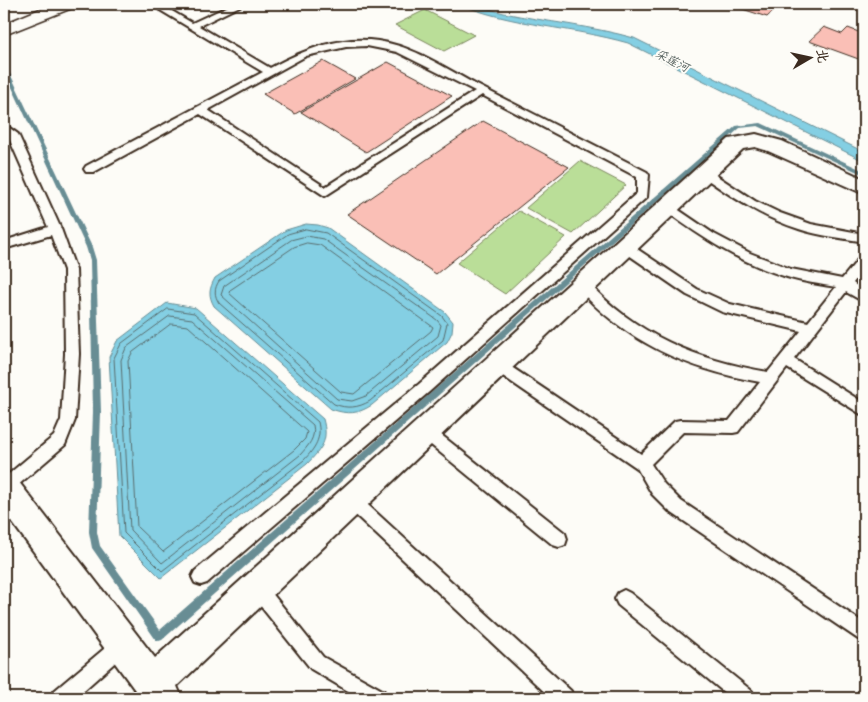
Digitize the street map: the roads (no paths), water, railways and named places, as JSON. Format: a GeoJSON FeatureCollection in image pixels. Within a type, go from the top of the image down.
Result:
{"type":"FeatureCollection","features":[{"type":"Feature","properties":{"kind":"street"},"geometry":{"type":"LineString","coordinates":[[4,30],[66,4]]}},
{"type":"Feature","properties":{"kind":"street"},"geometry":{"type":"LineString","coordinates":[[4,487],[159,691],[257,588],[582,284],[736,144],[756,140],[775,146],[864,187]]}},
{"type":"Feature","properties":{"kind":"lane"},"geometry":{"type":"LineString","coordinates":[[154,4],[270,72]]}},
{"type":"Feature","properties":{"kind":"lane"},"geometry":{"type":"LineString","coordinates":[[192,26],[240,4]]}},
{"type":"Feature","properties":{"kind":"lane"},"geometry":{"type":"LineString","coordinates":[[90,169],[304,54],[334,45],[360,43],[388,46],[418,58],[643,175],[643,194],[431,381],[201,578]]}},
{"type":"Feature","properties":{"kind":"lane"},"geometry":{"type":"LineString","coordinates":[[200,109],[325,192],[482,91]]}},
{"type":"Feature","properties":{"kind":"lane"},"geometry":{"type":"LineString","coordinates":[[4,128],[14,134],[55,229],[70,270],[72,354],[68,420],[60,440],[4,487]]}},
{"type":"Feature","properties":{"kind":"lane"},"geometry":{"type":"LineString","coordinates":[[705,172],[741,199],[771,214],[804,226],[864,238]]}},
{"type":"Feature","properties":{"kind":"lane"},"geometry":{"type":"LineString","coordinates":[[667,206],[710,237],[746,256],[789,273],[845,284],[864,297]]}},
{"type":"Feature","properties":{"kind":"lane"},"geometry":{"type":"LineString","coordinates":[[4,245],[55,229]]}},
{"type":"Feature","properties":{"kind":"lane"},"geometry":{"type":"LineString","coordinates":[[624,246],[692,292],[728,308],[810,328]]}},
{"type":"Feature","properties":{"kind":"lane"},"geometry":{"type":"LineString","coordinates":[[642,463],[680,426],[733,427],[864,260]]}},
{"type":"Feature","properties":{"kind":"lane"},"geometry":{"type":"LineString","coordinates":[[582,284],[609,313],[636,331],[674,351],[745,375],[771,378]]}},
{"type":"Feature","properties":{"kind":"lane"},"geometry":{"type":"LineString","coordinates":[[785,360],[864,410]]}},
{"type":"Feature","properties":{"kind":"lane"},"geometry":{"type":"LineString","coordinates":[[496,364],[642,463],[658,489],[675,506],[864,633]]}},
{"type":"Feature","properties":{"kind":"lane"},"geometry":{"type":"LineString","coordinates":[[425,431],[560,539]]}},
{"type":"Feature","properties":{"kind":"lane"},"geometry":{"type":"LineString","coordinates":[[351,500],[564,698]]}},
{"type":"Feature","properties":{"kind":"lane"},"geometry":{"type":"LineString","coordinates":[[257,588],[317,663],[377,698]]}},
{"type":"Feature","properties":{"kind":"lane"},"geometry":{"type":"LineString","coordinates":[[624,599],[745,698]]}},
{"type":"Feature","properties":{"kind":"lane"},"geometry":{"type":"LineString","coordinates":[[61,698],[123,644]]}},
{"type":"Feature","properties":{"kind":"water","name":"采莲河"},"geometry":{"type":"Polygon","coordinates":[[[459,4],[602,30],[634,38],[864,152],[864,161],[628,43],[586,33],[521,22],[459,4]]]}},
{"type":"Feature","properties":{"kind":"water"},"geometry":{"type":"Polygon","coordinates":[[[306,224],[328,228],[445,312],[453,322],[452,332],[447,342],[372,405],[357,412],[348,413],[331,409],[214,306],[211,299],[210,289],[215,278],[286,230],[306,224]]]}},
{"type":"Feature","properties":{"kind":"water"},"geometry":{"type":"Polygon","coordinates":[[[167,303],[196,308],[323,419],[325,439],[320,449],[307,464],[161,578],[119,536],[109,357],[117,341],[167,303]]]}},
{"type":"Feature","properties":{"kind":"waterway"},"geometry":{"type":"LineString","coordinates":[[4,65],[89,247],[93,260],[97,412],[93,532],[96,548],[159,637],[738,127],[759,124],[864,173]]}}]}
